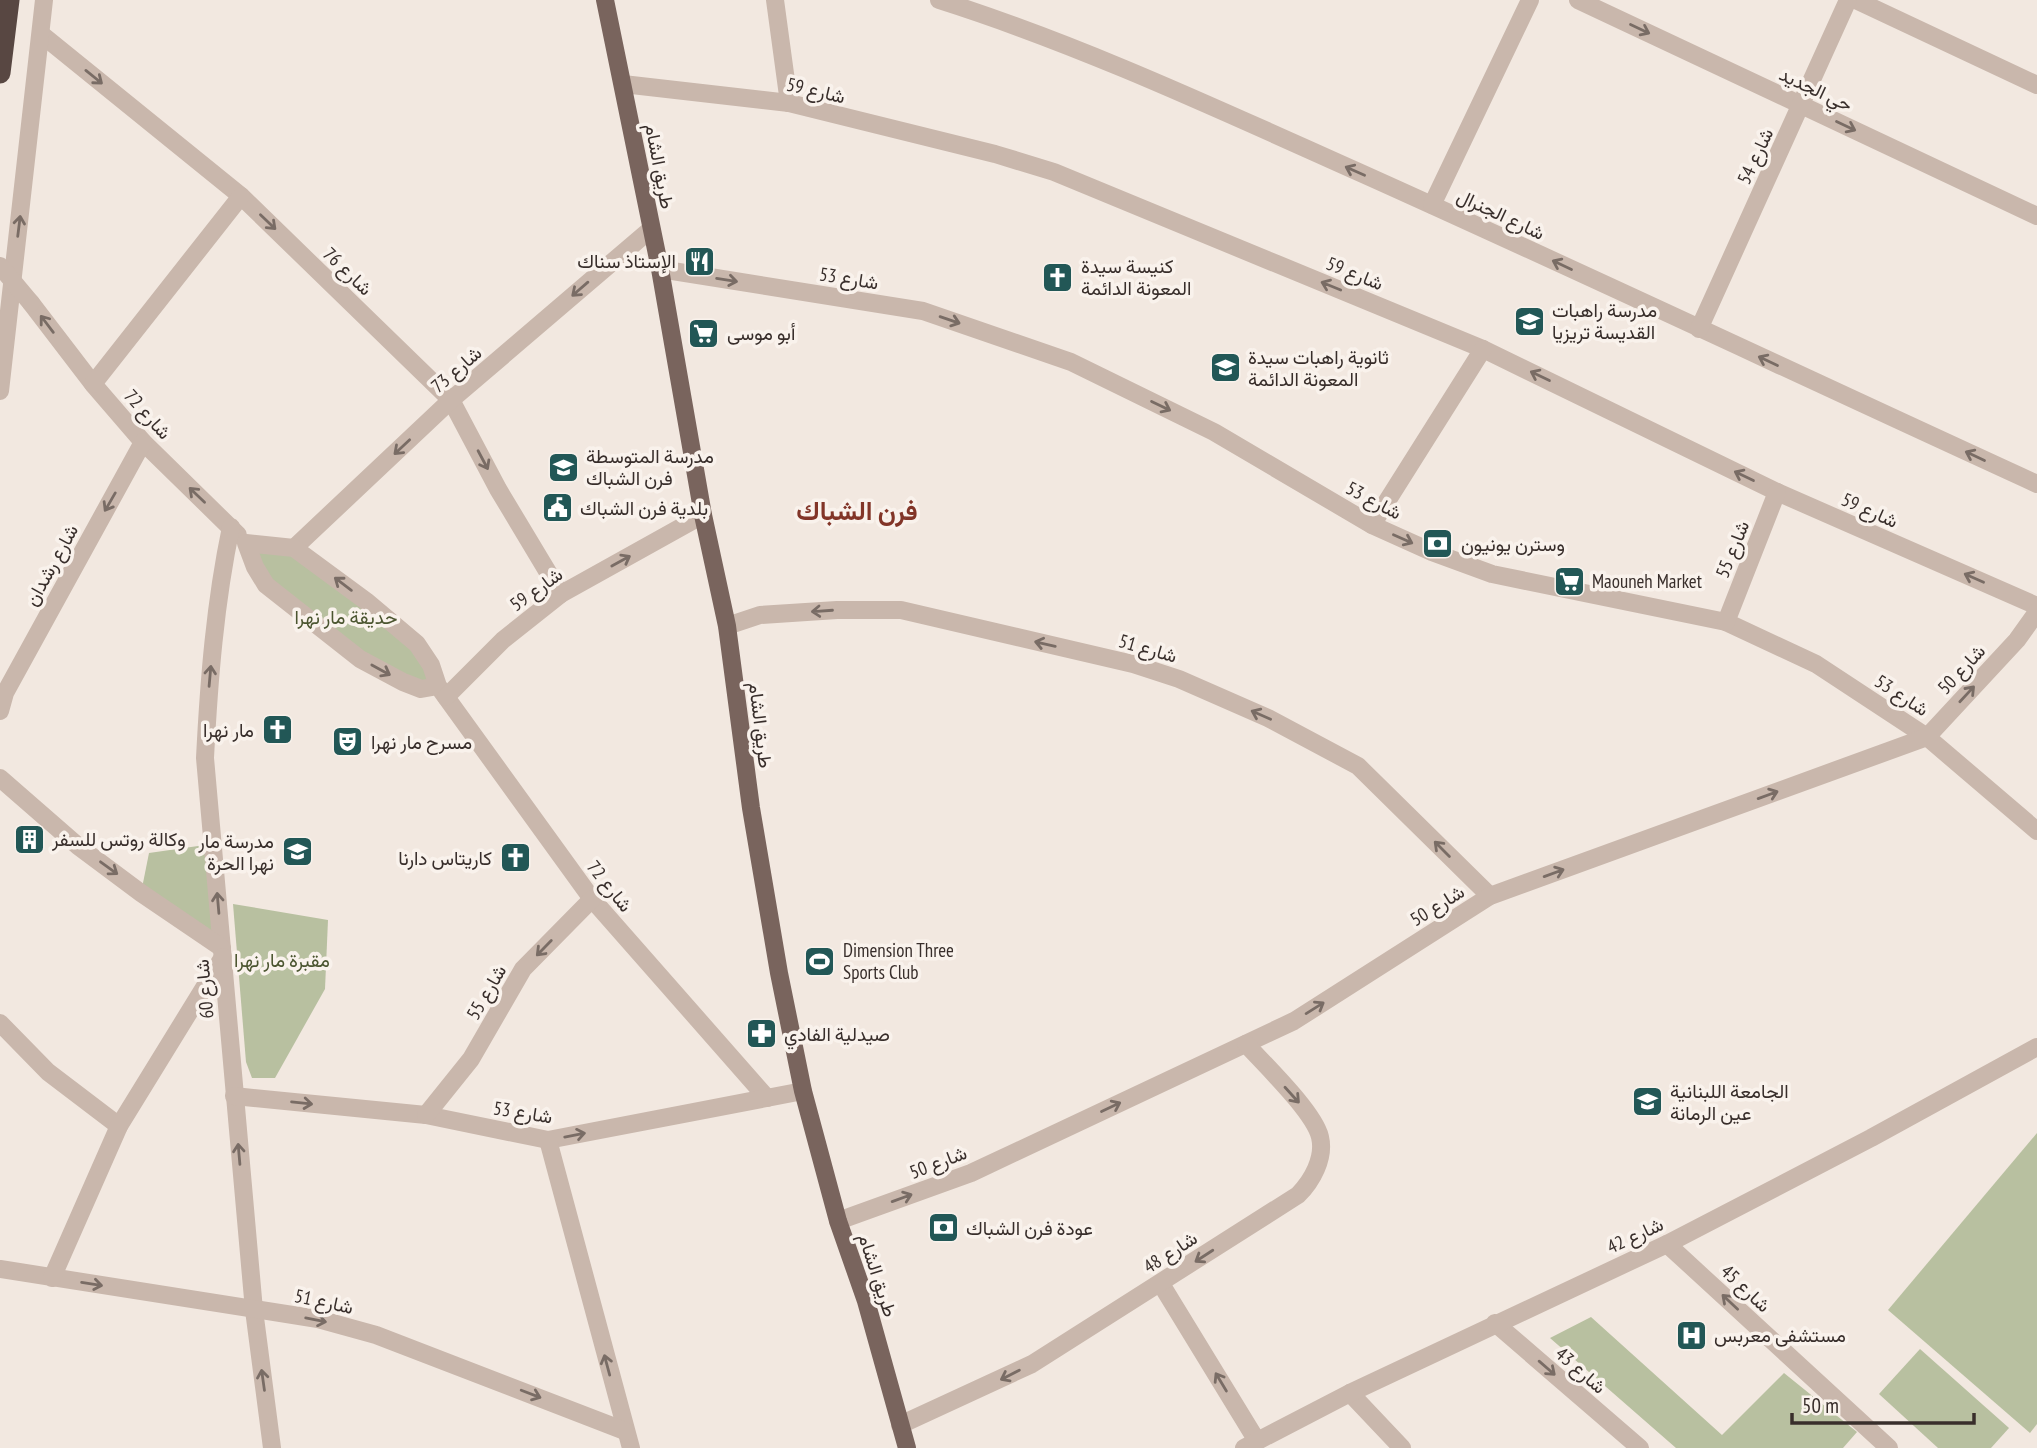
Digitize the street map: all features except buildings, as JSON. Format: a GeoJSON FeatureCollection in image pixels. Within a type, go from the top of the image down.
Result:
{"type":"FeatureCollection","features":[{"type":"Feature","properties":{"kind":"highway"},"geometry":{"type":"LineString","coordinates":[[0,73],[9,0]]}},
{"type":"Feature","properties":{"kind":"main road","name":"طريق الشام"},"geometry":{"type":"LineString","coordinates":[[611,1],[623,84],[660,269],[703,515],[727,626],[751,808],[779,972],[803,1090],[838,1221],[866,1301],[907,1448]]}},
{"type":"Feature","properties":{"kind":"street"},"geometry":{"type":"LineString","coordinates":[[0,391],[44,0]]}},
{"type":"Feature","properties":{"kind":"street"},"geometry":{"type":"LineString","coordinates":[[775,0],[789,103]]}},
{"type":"Feature","properties":{"kind":"street","name":"شارع الجنرال"},"geometry":{"type":"LineString","coordinates":[[939,0],[1006,21],[1224,112],[2037,484]]}},
{"type":"Feature","properties":{"kind":"street"},"geometry":{"type":"LineString","coordinates":[[1432,205],[1530,0]]}},
{"type":"Feature","properties":{"kind":"street","name":"حي الجديد"},"geometry":{"type":"LineString","coordinates":[[1578,0],[2037,216]]}},
{"type":"Feature","properties":{"kind":"street","name":"شارع 54"},"geometry":{"type":"LineString","coordinates":[[1699,329],[1847,0]]}},
{"type":"Feature","properties":{"kind":"street"},"geometry":{"type":"LineString","coordinates":[[1856,0],[2037,85]]}},
{"type":"Feature","properties":{"kind":"street","name":"شارع 76"},"geometry":{"type":"LineString","coordinates":[[41,34],[241,196],[451,400],[498,489],[561,594]]}},
{"type":"Feature","properties":{"kind":"street","name":"شارع 59"},"geometry":{"type":"LineString","coordinates":[[623,84],[789,103],[995,154],[1054,172],[1483,349],[1777,492],[2037,606]]}},
{"type":"Feature","properties":{"kind":"street"},"geometry":{"type":"LineString","coordinates":[[93,384],[241,196]]}},
{"type":"Feature","properties":{"kind":"street","name":"شارع 73"},"geometry":{"type":"LineString","coordinates":[[295,548],[451,400],[651,229]]}},
{"type":"Feature","properties":{"kind":"street","name":"شارع 72"},"geometry":{"type":"LineString","coordinates":[[0,266],[93,384],[143,442],[246,543],[266,585],[360,659],[403,682],[421,689],[442,691]]}},
{"type":"Feature","properties":{"kind":"street","name":"شارع 53"},"geometry":{"type":"LineString","coordinates":[[660,269],[923,311],[1071,362],[1214,432],[1372,525],[1432,552],[1492,574],[1726,622],[1816,664],[1927,737],[2037,831]]}},
{"type":"Feature","properties":{"kind":"street"},"geometry":{"type":"LineString","coordinates":[[1372,525],[1483,349]]}},
{"type":"Feature","properties":{"kind":"street","name":"شارع رشدان"},"geometry":{"type":"LineString","coordinates":[[0,711],[5,693],[143,442]]}},
{"type":"Feature","properties":{"kind":"street","name":"شارع 55"},"geometry":{"type":"LineString","coordinates":[[1726,622],[1777,492]]}},
{"type":"Feature","properties":{"kind":"street","name":"شارع 59"},"geometry":{"type":"LineString","coordinates":[[442,691],[561,594],[703,515]]}},
{"type":"Feature","properties":{"kind":"street","name":"شارع 60"},"geometry":{"type":"LineString","coordinates":[[231,527],[220,583],[205,758],[254,1310],[272,1448]]}},
{"type":"Feature","properties":{"kind":"street"},"geometry":{"type":"LineString","coordinates":[[246,543],[295,548]]}},
{"type":"Feature","properties":{"kind":"street","name":"شارع 72"},"geometry":{"type":"LineString","coordinates":[[295,548],[366,601],[417,644],[431,665],[442,691],[592,899],[767,1098]]}},
{"type":"Feature","properties":{"kind":"street","name":"شارع 51"},"geometry":{"type":"LineString","coordinates":[[727,626],[760,615],[837,610],[901,610],[1133,664],[1179,679],[1268,718],[1358,766],[1490,897]]}},
{"type":"Feature","properties":{"kind":"street","name":"شارع 50"},"geometry":{"type":"LineString","coordinates":[[838,1221],[971,1172],[1294,1021],[1490,897],[1927,737],[2017,640],[2037,612]]}},
{"type":"Feature","properties":{"kind":"street"},"geometry":{"type":"LineString","coordinates":[[0,778],[78,846],[223,953],[119,1126],[52,1278]]}},
{"type":"Feature","properties":{"kind":"street","name":"شارع 55"},"geometry":{"type":"LineString","coordinates":[[426,1115],[471,1059],[523,970],[592,899]]}},
{"type":"Feature","properties":{"kind":"street"},"geometry":{"type":"LineString","coordinates":[[0,1023],[48,1072],[119,1126]]}},
{"type":"Feature","properties":{"kind":"street","name":"شارع 48"},"geometry":{"type":"LineString","coordinates":[[900,1425],[1032,1364],[1161,1284],[1298,1195],[1308,1185],[1315,1173],[1320,1136],[1305,1110],[1246,1044]]}},
{"type":"Feature","properties":{"kind":"street","name":"شارع 42"},"geometry":{"type":"LineString","coordinates":[[1250,1444],[1495,1323],[1667,1244],[1871,1138],[2037,1047]]}},
{"type":"Feature","properties":{"kind":"street","name":"شارع 53"},"geometry":{"type":"LineString","coordinates":[[234,1096],[426,1115],[548,1140],[803,1090]]}},
{"type":"Feature","properties":{"kind":"street"},"geometry":{"type":"LineString","coordinates":[[548,1140],[628,1439]]}},
{"type":"Feature","properties":{"kind":"street","name":"شارع 45"},"geometry":{"type":"LineString","coordinates":[[1667,1244],[1889,1448]]}},
{"type":"Feature","properties":{"kind":"street","name":"شارع 51"},"geometry":{"type":"LineString","coordinates":[[0,1269],[317,1319],[376,1335],[628,1439]]}},
{"type":"Feature","properties":{"kind":"street"},"geometry":{"type":"LineString","coordinates":[[1161,1284],[1250,1444]]}},
{"type":"Feature","properties":{"kind":"street","name":"شارع 43"},"geometry":{"type":"LineString","coordinates":[[1495,1323],[1640,1448]]}},
{"type":"Feature","properties":{"kind":"street"},"geometry":{"type":"LineString","coordinates":[[1350,1393],[1402,1448]]}},
{"type":"Feature","properties":{"kind":"green space","name":"حديقة مار نهرا"},"geometry":{"type":"Polygon","coordinates":[[[246,543],[274,544],[417,644],[438,686],[403,682],[266,585],[246,543]]]}},
{"type":"Feature","properties":{"kind":"green space"},"geometry":{"type":"Polygon","coordinates":[[[205,845],[220,946],[141,893],[149,853],[205,845]]]}},
{"type":"Feature","properties":{"kind":"green space","name":"مقبرة مار نهرا"},"geometry":{"type":"Polygon","coordinates":[[[233,904],[328,920],[325,989],[275,1078],[252,1078],[246,1062],[233,904]]]}},
{"type":"Feature","properties":{"kind":"green space"},"geometry":{"type":"Polygon","coordinates":[[[2037,1133],[2037,1424],[2030,1433],[1888,1310],[2037,1133]]]}},
{"type":"Feature","properties":{"kind":"green space"},"geometry":{"type":"Polygon","coordinates":[[[1591,1317],[1722,1435],[1784,1373],[1857,1432],[1843,1448],[1676,1448],[1550,1338],[1591,1317]]]}},
{"type":"Feature","properties":{"kind":"green space"},"geometry":{"type":"Polygon","coordinates":[[[1920,1349],[2009,1428],[1991,1448],[1938,1448],[1879,1394],[1920,1349]]]}},
{"type":"Feature","properties":{"kind":"place","name":"الإستاذ سناك"},"geometry":{"type":"Point","coordinates":[699,261]}},
{"type":"Feature","properties":{"kind":"place","name":"كنيسة سيدة المعونة الدائمة"},"geometry":{"type":"Point","coordinates":[1058,277]}},
{"type":"Feature","properties":{"kind":"place","name":"مدرسة راهبات القديسة تريزيا"},"geometry":{"type":"Point","coordinates":[1529,321]}},
{"type":"Feature","properties":{"kind":"place","name":"أبو موسى"},"geometry":{"type":"Point","coordinates":[704,333]}},
{"type":"Feature","properties":{"kind":"place","name":"ثانوية راهبات سيدة المعونة الدائمة"},"geometry":{"type":"Point","coordinates":[1225,368]}},
{"type":"Feature","properties":{"kind":"place","name":"مدرسة المتوسطة فرن الشباك"},"geometry":{"type":"Point","coordinates":[563,467]}},
{"type":"Feature","properties":{"kind":"place","name":"بلدية فرن الشباك"},"geometry":{"type":"Point","coordinates":[557,508]}},
{"type":"Feature","properties":{"kind":"place","name":"وسترن يونيون"},"geometry":{"type":"Point","coordinates":[1438,544]}},
{"type":"Feature","properties":{"kind":"place","name":"Maouneh Market"},"geometry":{"type":"Point","coordinates":[1569,581]}},
{"type":"Feature","properties":{"kind":"place","name":"مار نهرا"},"geometry":{"type":"Point","coordinates":[277,730]}},
{"type":"Feature","properties":{"kind":"place","name":"مسرح مار نهرا"},"geometry":{"type":"Point","coordinates":[348,742]}},
{"type":"Feature","properties":{"kind":"place","name":"وكالة روتس للسفر"},"geometry":{"type":"Point","coordinates":[29,839]}},
{"type":"Feature","properties":{"kind":"place","name":"مدرسة مار نهرا الحرة"},"geometry":{"type":"Point","coordinates":[297,852]}},
{"type":"Feature","properties":{"kind":"place","name":"كاريتاس دارنا"},"geometry":{"type":"Point","coordinates":[515,858]}},
{"type":"Feature","properties":{"kind":"place","name":"Dimension Three Sports Club"},"geometry":{"type":"Point","coordinates":[820,961]}},
{"type":"Feature","properties":{"kind":"place","name":"صيدلية الفادي"},"geometry":{"type":"Point","coordinates":[761,1034]}},
{"type":"Feature","properties":{"kind":"place","name":"الجامعة اللبنانية عين الرمانة"},"geometry":{"type":"Point","coordinates":[1647,1102]}},
{"type":"Feature","properties":{"kind":"place","name":"عودة فرن الشباك"},"geometry":{"type":"Point","coordinates":[943,1228]}},
{"type":"Feature","properties":{"kind":"place","name":"مستشفى معربس"},"geometry":{"type":"Point","coordinates":[1691,1335]}},
{"type":"Feature","properties":{"kind":"district","name":"فرن الشباك"},"geometry":{"type":"Point","coordinates":[857,510]}}]}
